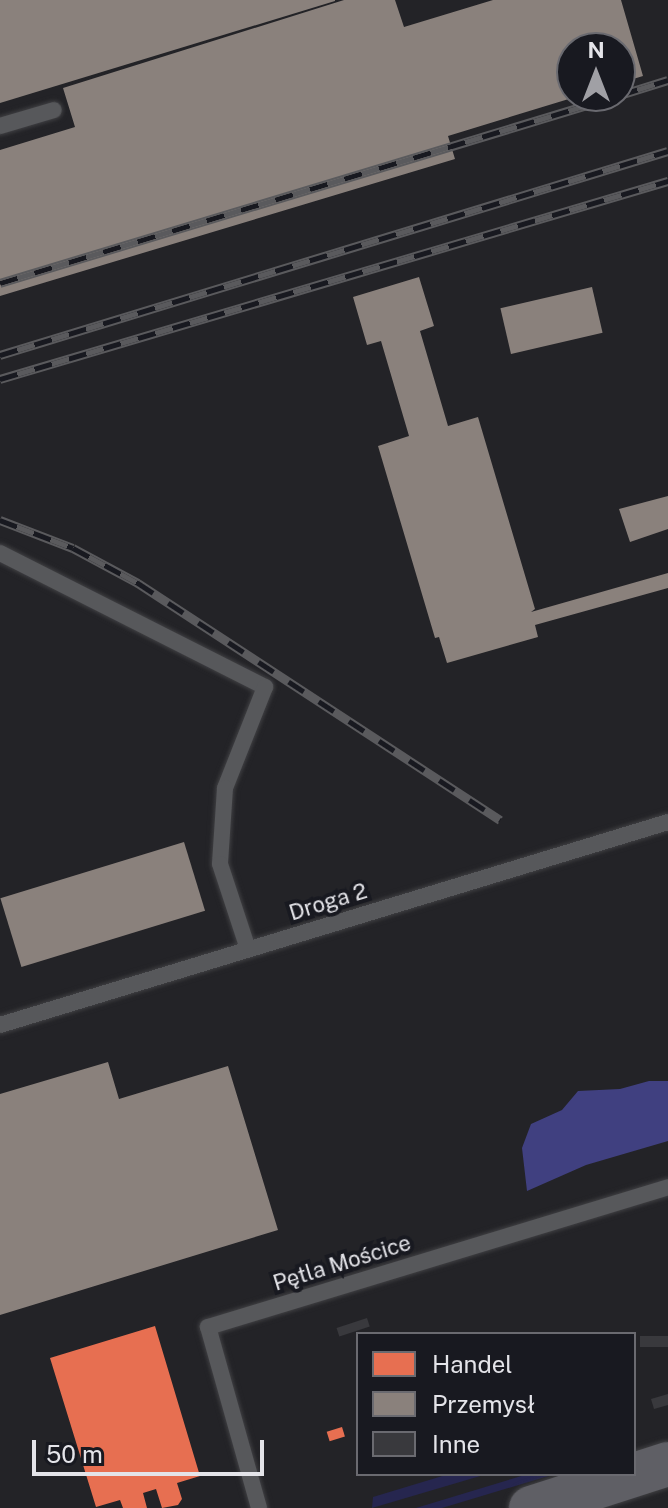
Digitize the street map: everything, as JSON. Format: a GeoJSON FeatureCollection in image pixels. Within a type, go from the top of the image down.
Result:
{"type":"FeatureCollection","features":[{"type":"Feature","properties":{"kind":"main road"},"geometry":{"type":"LineString","coordinates":[[636,1474],[668,1464]]}},
{"type":"Feature","properties":{"kind":"main road"},"geometry":{"type":"LineString","coordinates":[[531,1508],[631,1476]]}},
{"type":"Feature","properties":{"kind":"lane"},"geometry":{"type":"LineString","coordinates":[[0,126],[54,110]]}},
{"type":"Feature","properties":{"kind":"lane"},"geometry":{"type":"LineString","coordinates":[[0,553],[265,687],[225,788],[220,864],[248,949]]}},
{"type":"Feature","properties":{"kind":"lane","name":"Droga 2"},"geometry":{"type":"LineString","coordinates":[[0,1025],[668,822]]}},
{"type":"Feature","properties":{"kind":"lane","name":"Pętla Mościce"},"geometry":{"type":"LineString","coordinates":[[259,1508],[208,1327],[668,1187]]}},
{"type":"Feature","properties":{"kind":"shaded area"},"geometry":{"type":"Polygon","coordinates":[[[649,1081],[668,1081],[668,1141],[586,1165],[527,1191],[522,1148],[531,1124],[562,1110],[578,1091],[620,1089],[649,1081]]]}},
{"type":"Feature","properties":{"kind":"shaded area"},"geometry":{"type":"Polygon","coordinates":[[[442,1476],[480,1476],[372,1508],[373,1497],[442,1476]]]}},
{"type":"Feature","properties":{"kind":"shaded area"},"geometry":{"type":"Polygon","coordinates":[[[521,1476],[548,1476],[442,1508],[416,1508],[521,1476]]]}},
{"type":"Feature","properties":{"kind":"building: Handel"},"geometry":{"type":"Polygon","coordinates":[[[155,1326],[200,1476],[177,1483],[182,1499],[178,1505],[162,1508],[156,1489],[143,1493],[147,1508],[123,1508],[120,1500],[96,1507],[50,1358],[155,1326]]]}},
{"type":"Feature","properties":{"kind":"building: Handel"},"geometry":{"type":"Polygon","coordinates":[[[342,1427],[345,1437],[330,1441],[327,1432],[342,1427]]]}},
{"type":"Feature","properties":{"kind":"building: Przemysł"},"geometry":{"type":"Polygon","coordinates":[[[0,0],[335,0],[335,1],[0,103],[0,0]]]}},
{"type":"Feature","properties":{"kind":"building: Przemysł"},"geometry":{"type":"Polygon","coordinates":[[[344,0],[395,0],[404,27],[493,0],[621,0],[630,32],[556,32],[556,103],[448,136],[455,159],[0,296],[0,150],[75,127],[63,88],[344,0]]]}},
{"type":"Feature","properties":{"kind":"building: Przemysł"},"geometry":{"type":"Polygon","coordinates":[[[636,52],[643,76],[636,78],[636,52]]]}},
{"type":"Feature","properties":{"kind":"building: Przemysł"},"geometry":{"type":"Polygon","coordinates":[[[419,277],[434,326],[420,331],[448,426],[478,417],[535,609],[531,612],[668,573],[668,588],[535,625],[538,637],[447,663],[439,637],[435,638],[378,446],[409,436],[381,341],[367,345],[353,297],[419,277]]]}},
{"type":"Feature","properties":{"kind":"building: Przemysł"},"geometry":{"type":"Polygon","coordinates":[[[592,287],[603,333],[511,354],[500,308],[592,287]]]}},
{"type":"Feature","properties":{"kind":"building: Przemysł"},"geometry":{"type":"Polygon","coordinates":[[[668,496],[668,529],[630,542],[619,509],[668,496]]]}},
{"type":"Feature","properties":{"kind":"building: Przemysł"},"geometry":{"type":"Polygon","coordinates":[[[184,842],[205,911],[21,967],[0,898],[184,842]]]}},
{"type":"Feature","properties":{"kind":"building: Przemysł"},"geometry":{"type":"Polygon","coordinates":[[[108,1062],[119,1099],[228,1066],[278,1230],[0,1315],[0,1094],[108,1062]]]}},
{"type":"Feature","properties":{"kind":"building: Inne"},"geometry":{"type":"Polygon","coordinates":[[[367,1318],[370,1327],[339,1336],[337,1328],[367,1318]]]}},
{"type":"Feature","properties":{"kind":"building: Inne"},"geometry":{"type":"Polygon","coordinates":[[[640,1336],[668,1336],[668,1347],[640,1347],[640,1336]]]}},
{"type":"Feature","properties":{"kind":"building: Inne"},"geometry":{"type":"Polygon","coordinates":[[[668,1394],[668,1405],[654,1409],[651,1399],[668,1394]]]}},
{"type":"Feature","properties":{"kind":"railway"},"geometry":{"type":"LineString","coordinates":[[636,90],[668,80]]}},
{"type":"Feature","properties":{"kind":"railway"},"geometry":{"type":"LineString","coordinates":[[0,283],[564,112]]}},
{"type":"Feature","properties":{"kind":"railway"},"geometry":{"type":"LineString","coordinates":[[0,355],[668,151]]}},
{"type":"Feature","properties":{"kind":"railway"},"geometry":{"type":"LineString","coordinates":[[0,379],[668,181]]}},
{"type":"Feature","properties":{"kind":"railway"},"geometry":{"type":"LineString","coordinates":[[0,520],[73,548],[138,583],[500,820]]}}]}
